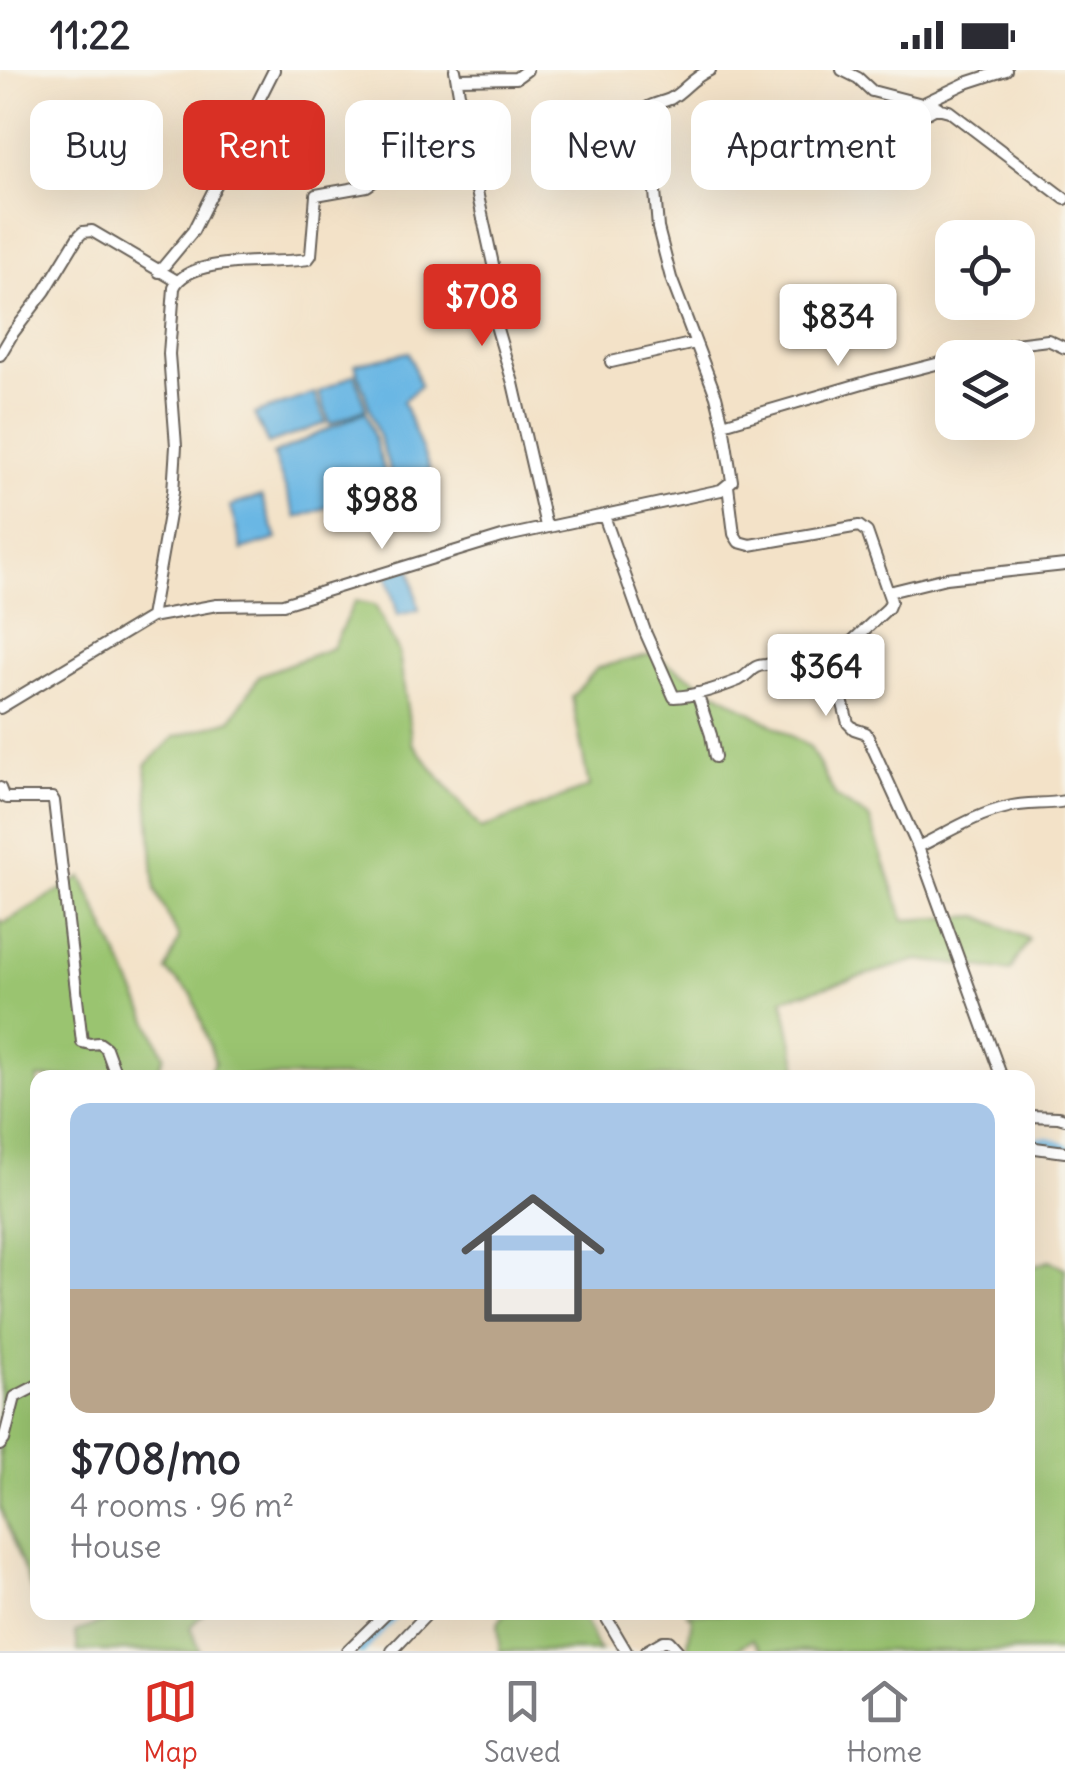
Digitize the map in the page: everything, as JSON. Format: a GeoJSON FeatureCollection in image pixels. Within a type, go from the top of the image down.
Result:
{"type":"FeatureCollection","features":[{"type":"Feature","properties":{"kind":"street"},"geometry":{"type":"LineString","coordinates":[[159,272],[193,231],[274,70]]}},
{"type":"Feature","properties":{"kind":"street"},"geometry":{"type":"LineString","coordinates":[[460,100],[456,74],[516,78],[527,70]]}},
{"type":"Feature","properties":{"kind":"street"},"geometry":{"type":"LineString","coordinates":[[0,708],[151,616],[217,605],[283,604],[502,536],[728,486],[732,481],[723,424],[671,278],[658,228],[654,167],[638,120],[652,103],[669,99],[696,76],[710,70]]}},
{"type":"Feature","properties":{"kind":"street"},"geometry":{"type":"LineString","coordinates":[[842,70],[872,91],[904,100]]}},
{"type":"Feature","properties":{"kind":"street"},"geometry":{"type":"LineString","coordinates":[[930,100],[1006,70]]}},
{"type":"Feature","properties":{"kind":"street"},"geometry":{"type":"LineString","coordinates":[[931,105],[949,111],[1065,199]]}},
{"type":"Feature","properties":{"kind":"street"},"geometry":{"type":"LineString","coordinates":[[931,111],[938,107]]}},
{"type":"Feature","properties":{"kind":"street"},"geometry":{"type":"LineString","coordinates":[[151,616],[173,492],[176,446],[169,354],[174,288],[187,274],[220,264],[308,259],[316,195],[345,190]]}},
{"type":"Feature","properties":{"kind":"street"},"geometry":{"type":"LineString","coordinates":[[477,190],[496,278],[487,295],[546,526]]}},
{"type":"Feature","properties":{"kind":"street"},"geometry":{"type":"LineString","coordinates":[[0,356],[83,232],[92,231],[178,281]]}},
{"type":"Feature","properties":{"kind":"street"},"geometry":{"type":"LineString","coordinates":[[1035,342],[1048,340],[1065,348]]}},
{"type":"Feature","properties":{"kind":"street"},"geometry":{"type":"LineString","coordinates":[[611,362],[695,343]]}},
{"type":"Feature","properties":{"kind":"street"},"geometry":{"type":"LineString","coordinates":[[723,424],[935,364]]}},
{"type":"Feature","properties":{"kind":"street"},"geometry":{"type":"LineString","coordinates":[[604,516],[646,634],[677,698],[744,678],[757,665],[835,652],[847,646],[888,608],[889,592],[867,532],[859,526],[750,545],[739,542],[734,534],[728,486]]}},
{"type":"Feature","properties":{"kind":"street"},"geometry":{"type":"LineString","coordinates":[[889,592],[946,578],[1065,565]]}},
{"type":"Feature","properties":{"kind":"street"},"geometry":{"type":"LineString","coordinates":[[835,652],[833,665],[848,723],[866,733],[918,847],[999,1070]]}},
{"type":"Feature","properties":{"kind":"street"},"geometry":{"type":"LineString","coordinates":[[697,693],[716,757]]}},
{"type":"Feature","properties":{"kind":"street"},"geometry":{"type":"LineString","coordinates":[[0,788],[7,798],[54,801],[82,1042],[99,1043],[106,1048],[115,1070]]}},
{"type":"Feature","properties":{"kind":"street"},"geometry":{"type":"LineString","coordinates":[[918,847],[1010,806],[1065,801]]}},
{"type":"Feature","properties":{"kind":"street"},"geometry":{"type":"LineString","coordinates":[[1035,1116],[1065,1119]]}},
{"type":"Feature","properties":{"kind":"street"},"geometry":{"type":"LineString","coordinates":[[1035,1147],[1065,1152]]}},
{"type":"Feature","properties":{"kind":"street"},"geometry":{"type":"LineString","coordinates":[[0,1445],[15,1396],[30,1389]]}},
{"type":"Feature","properties":{"kind":"street"},"geometry":{"type":"LineString","coordinates":[[347,1651],[379,1620]]}},
{"type":"Feature","properties":{"kind":"street"},"geometry":{"type":"LineString","coordinates":[[392,1651],[421,1620]]}},
{"type":"Feature","properties":{"kind":"street"},"geometry":{"type":"LineString","coordinates":[[607,1620],[626,1651]]}},
{"type":"Feature","properties":{"kind":"street"},"geometry":{"type":"LineString","coordinates":[[646,1651],[668,1641],[678,1651]]}},
{"type":"Feature","properties":{"kind":"green space"},"geometry":{"type":"Polygon","coordinates":[[[355,601],[375,605],[399,653],[412,743],[481,829],[589,787],[572,697],[597,668],[651,654],[810,747],[836,797],[869,818],[904,920],[979,916],[1029,939],[1010,971],[918,960],[783,999],[798,1070],[210,1070],[215,1062],[192,994],[166,971],[179,938],[155,890],[146,765],[174,737],[231,720],[260,675],[332,648],[355,601]]]}},
{"type":"Feature","properties":{"kind":"green space"},"geometry":{"type":"Polygon","coordinates":[[[82,877],[164,1055],[158,1070],[30,1070],[30,1586],[0,1507],[0,920],[4,923],[82,877]]]}},
{"type":"Feature","properties":{"kind":"green space"},"geometry":{"type":"Polygon","coordinates":[[[1049,1261],[1065,1268],[1065,1651],[764,1651],[753,1639],[734,1651],[687,1651],[692,1620],[1035,1620],[1035,1266],[1049,1261]]]}},
{"type":"Feature","properties":{"kind":"green space"},"geometry":{"type":"Polygon","coordinates":[[[108,1620],[197,1620],[190,1627],[199,1651],[78,1651],[76,1632],[108,1620]]]}},
{"type":"Feature","properties":{"kind":"green space"},"geometry":{"type":"Polygon","coordinates":[[[500,1620],[584,1620],[602,1651],[500,1651],[497,1625],[500,1620]]]}},
{"type":"Feature","properties":{"kind":"water"},"geometry":{"type":"Polygon","coordinates":[[[409,352],[420,386],[403,401],[430,470],[417,476],[427,506],[403,510],[355,364],[409,352]]]}},
{"type":"Feature","properties":{"kind":"water"},"geometry":{"type":"Polygon","coordinates":[[[355,374],[366,409],[330,424],[319,392],[355,374]]]}},
{"type":"Feature","properties":{"kind":"water"},"geometry":{"type":"Polygon","coordinates":[[[315,393],[326,423],[268,444],[254,414],[315,393]]]}},
{"type":"Feature","properties":{"kind":"water"},"geometry":{"type":"Polygon","coordinates":[[[366,411],[389,486],[296,518],[273,455],[366,411]]]}},
{"type":"Feature","properties":{"kind":"water"},"geometry":{"type":"Polygon","coordinates":[[[261,496],[277,539],[242,550],[230,506],[261,496]]]}},
{"type":"Feature","properties":{"kind":"water"},"geometry":{"type":"Polygon","coordinates":[[[410,566],[419,610],[398,615],[387,575],[410,566]]]}},
{"type":"Feature","properties":{"kind":"waterway"},"geometry":{"type":"LineString","coordinates":[[1035,1141],[1049,1141],[1065,1148]]}},
{"type":"Feature","properties":{"kind":"waterway"},"geometry":{"type":"LineString","coordinates":[[361,1651],[390,1620]]}}]}
